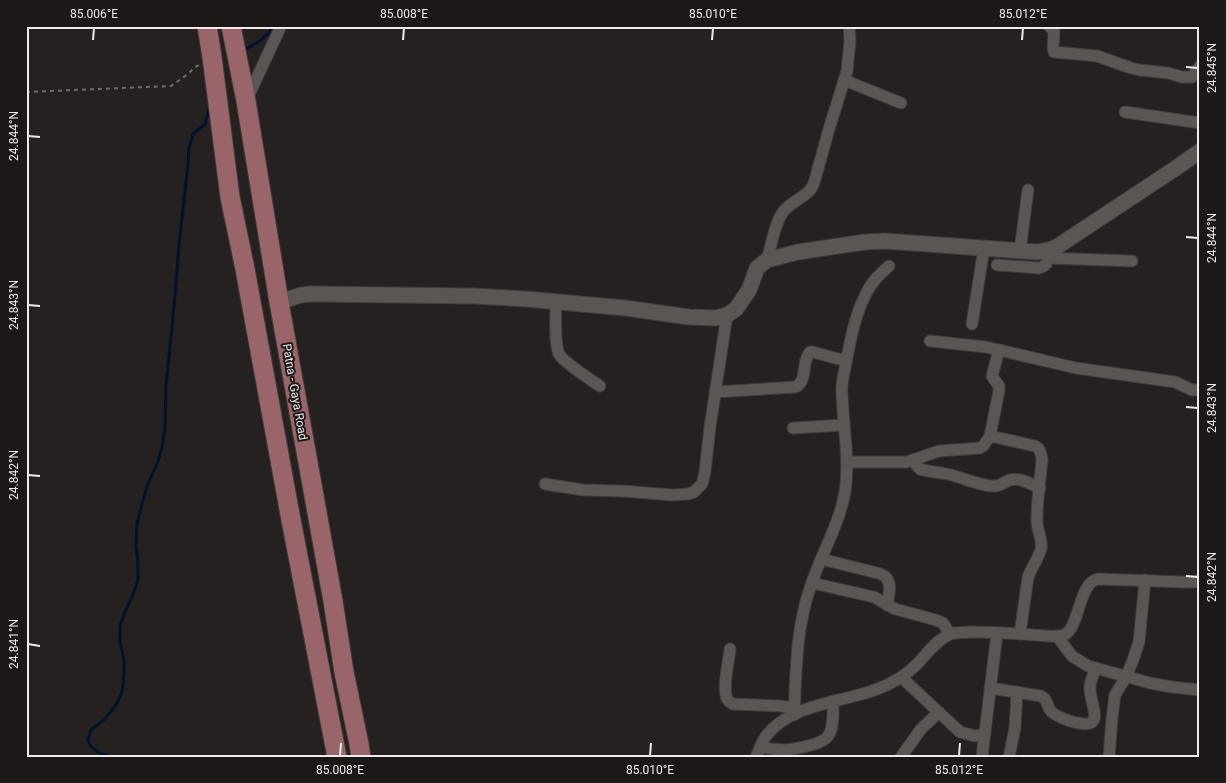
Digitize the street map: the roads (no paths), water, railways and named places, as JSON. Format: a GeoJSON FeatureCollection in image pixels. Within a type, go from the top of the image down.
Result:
{"type":"FeatureCollection","features":[{"type":"Feature","properties":{"kind":"main road"},"geometry":{"type":"LineString","coordinates":[[207,26],[230,197],[338,757]]}},
{"type":"Feature","properties":{"kind":"main road","name":"Patna - Gaya Road"},"geometry":{"type":"LineString","coordinates":[[231,26],[246,101],[344,672],[361,757]]}},
{"type":"Feature","properties":{"kind":"street"},"geometry":{"type":"LineString","coordinates":[[246,101],[280,26]]}},
{"type":"Feature","properties":{"kind":"street"},"geometry":{"type":"LineString","coordinates":[[767,260],[782,212],[812,189],[847,71],[850,41],[849,26]]}},
{"type":"Feature","properties":{"kind":"street"},"geometry":{"type":"LineString","coordinates":[[1049,26],[1054,31],[1054,52],[1097,56],[1131,68],[1149,72],[1168,73],[1182,77],[1192,77],[1200,66]]}},
{"type":"Feature","properties":{"kind":"street"},"geometry":{"type":"LineString","coordinates":[[844,80],[901,102]]}},
{"type":"Feature","properties":{"kind":"street"},"geometry":{"type":"LineString","coordinates":[[1125,112],[1200,123]]}},
{"type":"Feature","properties":{"kind":"street"},"geometry":{"type":"LineString","coordinates":[[996,265],[1044,267],[1050,254],[1058,246],[1200,151]]}},
{"type":"Feature","properties":{"kind":"street"},"geometry":{"type":"LineString","coordinates":[[1020,251],[1028,190]]}},
{"type":"Feature","properties":{"kind":"street"},"geometry":{"type":"LineString","coordinates":[[279,302],[301,295],[312,294],[474,296],[624,308],[689,317],[716,318],[727,315],[736,309],[749,290],[757,268],[767,260],[798,252],[872,241],[1037,252],[1132,261]]}},
{"type":"Feature","properties":{"kind":"street"},"geometry":{"type":"LineString","coordinates":[[972,324],[984,248]]}},
{"type":"Feature","properties":{"kind":"street"},"geometry":{"type":"LineString","coordinates":[[794,712],[796,660],[804,611],[812,583],[843,503],[847,462],[842,392],[846,361],[858,311],[874,281],[889,266]]}},
{"type":"Feature","properties":{"kind":"street"},"geometry":{"type":"LineString","coordinates":[[556,302],[556,342],[558,353],[568,363],[600,386]]}},
{"type":"Feature","properties":{"kind":"street"},"geometry":{"type":"LineString","coordinates":[[545,484],[582,490],[672,495],[694,492],[702,484],[705,472],[727,315]]}},
{"type":"Feature","properties":{"kind":"street"},"geometry":{"type":"LineString","coordinates":[[930,341],[986,347],[1076,368],[1175,382],[1192,390],[1200,390]]}},
{"type":"Feature","properties":{"kind":"street"},"geometry":{"type":"LineString","coordinates":[[847,462],[906,462],[939,451],[980,448],[990,436],[999,390],[999,386],[992,376],[999,350]]}},
{"type":"Feature","properties":{"kind":"street"},"geometry":{"type":"LineString","coordinates":[[715,392],[799,386],[802,381],[806,358],[810,352],[846,361]]}},
{"type":"Feature","properties":{"kind":"street"},"geometry":{"type":"LineString","coordinates":[[793,428],[844,425]]}},
{"type":"Feature","properties":{"kind":"street"},"geometry":{"type":"LineString","coordinates":[[990,436],[1034,446],[1041,453],[1042,461],[1036,522],[1041,544],[1040,551],[1028,577],[1020,634]]}},
{"type":"Feature","properties":{"kind":"street"},"geometry":{"type":"LineString","coordinates":[[913,460],[920,469],[947,474],[986,485],[1000,485],[1011,479],[1018,479],[1040,488]]}},
{"type":"Feature","properties":{"kind":"street"},"geometry":{"type":"LineString","coordinates":[[821,559],[887,577],[890,587],[887,605]]}},
{"type":"Feature","properties":{"kind":"street"},"geometry":{"type":"LineString","coordinates":[[758,752],[765,738],[774,727],[794,712],[870,692],[890,684],[916,665],[935,645],[950,634],[969,632],[1064,635],[1068,632],[1087,587],[1093,580],[1194,582],[1200,580]]}},
{"type":"Feature","properties":{"kind":"street"},"geometry":{"type":"LineString","coordinates":[[1109,757],[1115,695],[1126,677],[1139,642],[1145,580]]}},
{"type":"Feature","properties":{"kind":"street"},"geometry":{"type":"LineString","coordinates":[[812,583],[874,597],[895,609],[943,623],[950,634]]}},
{"type":"Feature","properties":{"kind":"street"},"geometry":{"type":"LineString","coordinates":[[982,757],[998,633]]}},
{"type":"Feature","properties":{"kind":"street"},"geometry":{"type":"LineString","coordinates":[[1057,636],[1072,656],[1096,668],[1172,687],[1200,690]]}},
{"type":"Feature","properties":{"kind":"street"},"geometry":{"type":"LineString","coordinates":[[730,649],[726,684],[726,698],[729,702],[794,712]]}},
{"type":"Feature","properties":{"kind":"street"},"geometry":{"type":"LineString","coordinates":[[990,688],[1043,698],[1051,711],[1066,719],[1080,723],[1091,723],[1094,719],[1094,708],[1090,686],[1096,668]]}},
{"type":"Feature","properties":{"kind":"street"},"geometry":{"type":"LineString","coordinates":[[901,677],[960,732],[975,736],[985,734]]}},
{"type":"Feature","properties":{"kind":"street"},"geometry":{"type":"LineString","coordinates":[[1009,757],[1015,728],[1017,692]]}},
{"type":"Feature","properties":{"kind":"street"},"geometry":{"type":"LineString","coordinates":[[758,752],[793,750],[821,742],[827,738],[830,734],[833,718],[833,701]]}},
{"type":"Feature","properties":{"kind":"street"},"geometry":{"type":"LineString","coordinates":[[901,757],[921,729],[939,712]]}},
{"type":"Feature","properties":{"kind":"waterway"},"geometry":{"type":"LineString","coordinates":[[244,50],[261,40],[274,26]]}},
{"type":"Feature","properties":{"kind":"waterway"},"geometry":{"type":"LineString","coordinates":[[111,757],[99,753],[91,747],[88,740],[91,730],[105,719],[116,705],[122,692],[124,659],[120,642],[120,626],[138,580],[137,523],[147,486],[162,448],[165,428],[166,385],[189,148],[193,134],[205,124],[210,106]]}}]}
